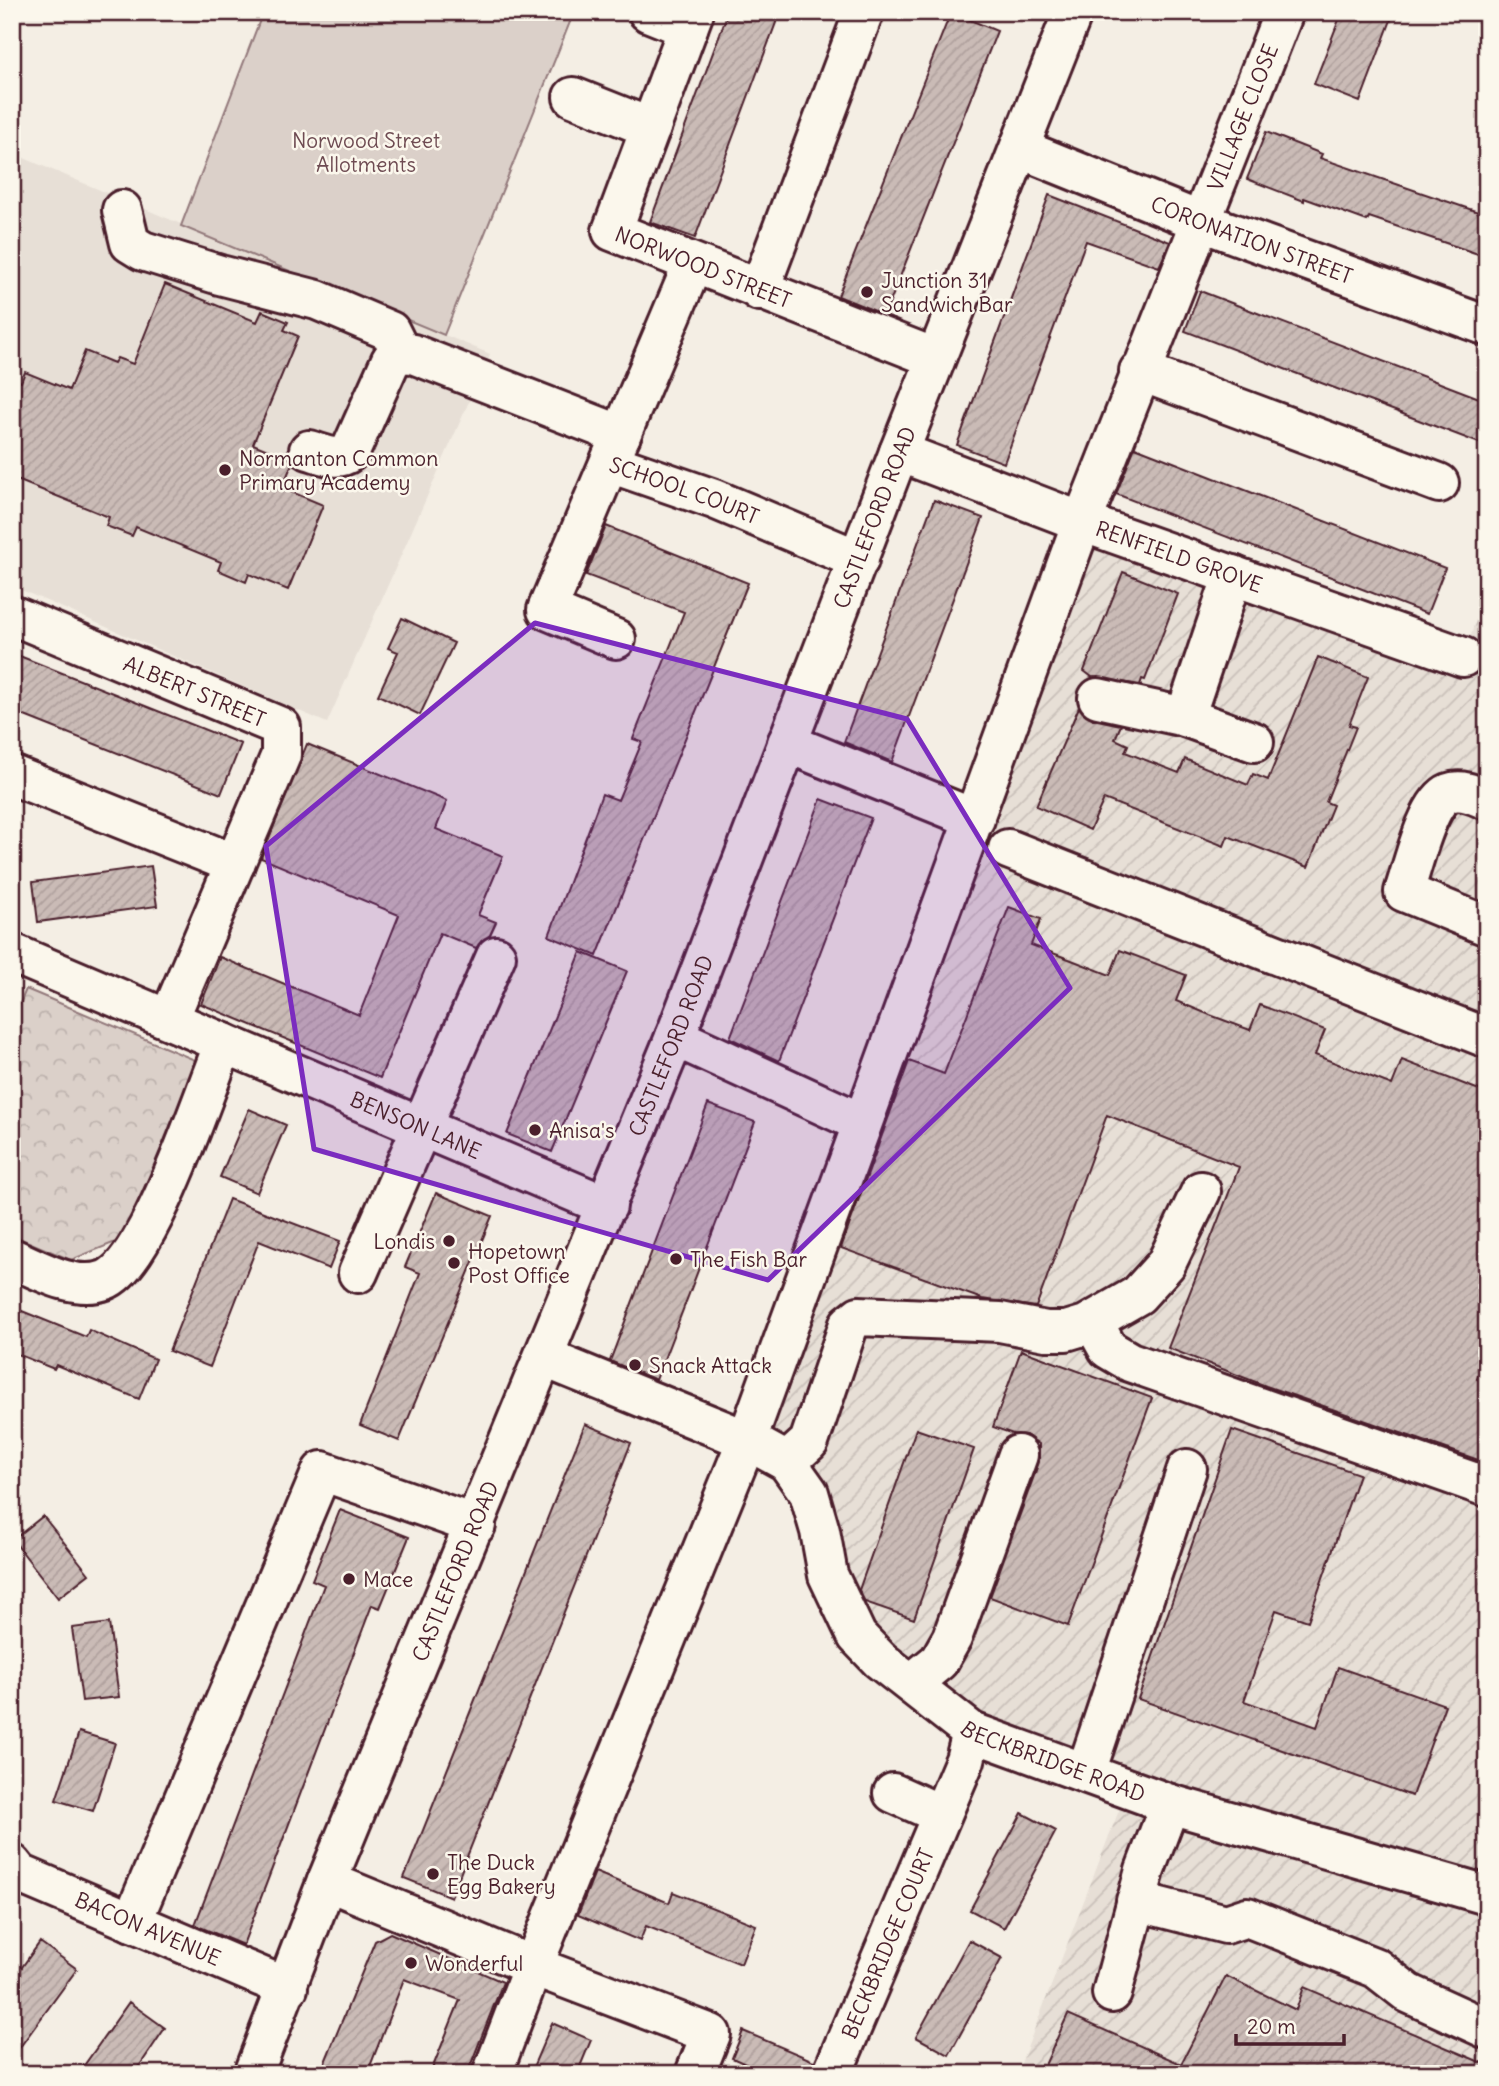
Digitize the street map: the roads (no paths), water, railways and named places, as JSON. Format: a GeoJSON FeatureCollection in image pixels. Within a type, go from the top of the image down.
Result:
{"type":"FeatureCollection","features":[{"type":"Feature","properties":{"kind":"street"},"geometry":{"type":"LineString","coordinates":[[648,12],[691,20]]}},
{"type":"Feature","properties":{"kind":"street"},"geometry":{"type":"LineString","coordinates":[[759,291],[864,12]]}},
{"type":"Feature","properties":{"kind":"street","name":"CASTLEFORD ROAD"},"geometry":{"type":"LineString","coordinates":[[253,2074],[327,1881],[545,1358],[675,1037],[935,358],[1021,149],[1073,12]]}},
{"type":"Feature","properties":{"kind":"street","name":"VILLAGE CLOSE"},"geometry":{"type":"LineString","coordinates":[[492,2074],[533,1966],[765,1450],[862,1123],[1139,371],[1284,12]]}},
{"type":"Feature","properties":{"kind":"street","name":"NORWOOD STREET"},"geometry":{"type":"LineString","coordinates":[[691,20],[612,232],[935,358]]}},
{"type":"Feature","properties":{"kind":"street"},"geometry":{"type":"LineString","coordinates":[[573,97],[651,128]]}},
{"type":"Feature","properties":{"kind":"street","name":"CORONATION STREET"},"geometry":{"type":"LineString","coordinates":[[1021,149],[1199,221],[1487,326]]}},
{"type":"Feature","properties":{"kind":"street"},"geometry":{"type":"LineString","coordinates":[[122,210],[130,243],[143,251],[220,275],[317,300],[390,331],[401,353]]}},
{"type":"Feature","properties":{"kind":"street"},"geometry":{"type":"LineString","coordinates":[[309,450],[332,457],[345,456],[349,452],[391,359],[401,353],[413,354],[615,449],[693,264]]}},
{"type":"Feature","properties":{"kind":"street"},"geometry":{"type":"LineString","coordinates":[[1139,371],[1439,483]]}},
{"type":"Feature","properties":{"kind":"street","name":"SCHOOL COURT"},"geometry":{"type":"LineString","coordinates":[[616,639],[547,610],[615,449],[714,499],[859,560]]}},
{"type":"Feature","properties":{"kind":"street","name":"RENFIELD GROVE"},"geometry":{"type":"LineString","coordinates":[[899,452],[1082,522],[1463,657]]}},
{"type":"Feature","properties":{"kind":"street"},"geometry":{"type":"LineString","coordinates":[[1185,717],[1233,575]]}},
{"type":"Feature","properties":{"kind":"street","name":"ALBERT STREET"},"geometry":{"type":"LineString","coordinates":[[12,615],[281,727],[281,755],[169,1019]]}},
{"type":"Feature","properties":{"kind":"street"},"geometry":{"type":"LineString","coordinates":[[1098,698],[1185,717],[1254,743]]}},
{"type":"Feature","properties":{"kind":"street"},"geometry":{"type":"LineString","coordinates":[[787,743],[975,819]]}},
{"type":"Feature","properties":{"kind":"street"},"geometry":{"type":"LineString","coordinates":[[12,775],[234,864]]}},
{"type":"Feature","properties":{"kind":"street"},"geometry":{"type":"LineString","coordinates":[[1487,800],[1464,791],[1451,792],[1435,803],[1404,892],[1487,926]]}},
{"type":"Feature","properties":{"kind":"street"},"geometry":{"type":"LineString","coordinates":[[1008,849],[1487,1038]]}},
{"type":"Feature","properties":{"kind":"street"},"geometry":{"type":"LineString","coordinates":[[358,1273],[496,956]]}},
{"type":"Feature","properties":{"kind":"street","name":"BENSON LANE"},"geometry":{"type":"LineString","coordinates":[[14,958],[169,1019],[607,1206]]}},
{"type":"Feature","properties":{"kind":"street"},"geometry":{"type":"LineString","coordinates":[[675,1037],[862,1123]]}},
{"type":"Feature","properties":{"kind":"street"},"geometry":{"type":"LineString","coordinates":[[12,1258],[77,1282],[105,1280],[123,1265],[150,1229],[224,1043]]}},
{"type":"Feature","properties":{"kind":"street"},"geometry":{"type":"LineString","coordinates":[[545,1358],[765,1450],[809,1442],[849,1324],[859,1316],[1000,1322],[1046,1331],[1066,1331],[1093,1322],[1138,1295],[1166,1264],[1201,1191]]}},
{"type":"Feature","properties":{"kind":"street"},"geometry":{"type":"LineString","coordinates":[[1093,1322],[1108,1349],[1130,1362],[1487,1487]]}},
{"type":"Feature","properties":{"kind":"street","name":"BECKBRIDGE ROAD"},"geometry":{"type":"LineString","coordinates":[[765,1450],[809,1493],[820,1531],[828,1575],[857,1636],[880,1660],[972,1732],[1170,1804],[1487,1895]]}},
{"type":"Feature","properties":{"kind":"street"},"geometry":{"type":"LineString","coordinates":[[912,1683],[939,1661],[952,1638],[1018,1455]]}},
{"type":"Feature","properties":{"kind":"street"},"geometry":{"type":"LineString","coordinates":[[1086,1772],[1187,1469]]}},
{"type":"Feature","properties":{"kind":"street"},"geometry":{"type":"LineString","coordinates":[[132,1922],[322,1471],[476,1525]]}},
{"type":"Feature","properties":{"kind":"street","name":"BECKBRIDGE COURT"},"geometry":{"type":"LineString","coordinates":[[832,2074],[965,1760],[972,1732]]}},
{"type":"Feature","properties":{"kind":"street"},"geometry":{"type":"LineString","coordinates":[[893,1793],[940,1814]]}},
{"type":"Feature","properties":{"kind":"street"},"geometry":{"type":"LineString","coordinates":[[1112,1993],[1144,1870],[1170,1804]]}},
{"type":"Feature","properties":{"kind":"street","name":"BACON AVENUE"},"geometry":{"type":"LineString","coordinates":[[15,1874],[288,1988]]}},
{"type":"Feature","properties":{"kind":"street"},"geometry":{"type":"LineString","coordinates":[[327,1881],[533,1966],[711,2034],[695,2074]]}},
{"type":"Feature","properties":{"kind":"street"},"geometry":{"type":"LineString","coordinates":[[1136,1901],[1226,1924],[1247,1917],[1376,1969],[1408,1993],[1487,2029]]}},
{"type":"Feature","properties":{"kind":"place","name":"Junction 31 Sandwich Bar"},"geometry":{"type":"Point","coordinates":[867,292]}},
{"type":"Feature","properties":{"kind":"place","name":"Normanton Common Primary Academy"},"geometry":{"type":"Point","coordinates":[225,470]}},
{"type":"Feature","properties":{"kind":"place","name":"Anisa's"},"geometry":{"type":"Point","coordinates":[535,1130]}},
{"type":"Feature","properties":{"kind":"place","name":"Londis"},"geometry":{"type":"Point","coordinates":[449,1241]}},
{"type":"Feature","properties":{"kind":"place","name":"The Fish Bar"},"geometry":{"type":"Point","coordinates":[676,1259]}},
{"type":"Feature","properties":{"kind":"place","name":"Hopetown Post Office"},"geometry":{"type":"Point","coordinates":[454,1263]}},
{"type":"Feature","properties":{"kind":"place","name":"Snack Attack"},"geometry":{"type":"Point","coordinates":[635,1365]}},
{"type":"Feature","properties":{"kind":"place","name":"Mace"},"geometry":{"type":"Point","coordinates":[349,1579]}},
{"type":"Feature","properties":{"kind":"place","name":"The Duck Egg Bakery"},"geometry":{"type":"Point","coordinates":[433,1874]}},
{"type":"Feature","properties":{"kind":"place","name":"Wonderful"},"geometry":{"type":"Point","coordinates":[411,1963]}},
{"type":"Feature","properties":{"kind":"park label","name":"Norwood Street Allotments"},"geometry":{"type":"Point","coordinates":[366,152]}}]}
